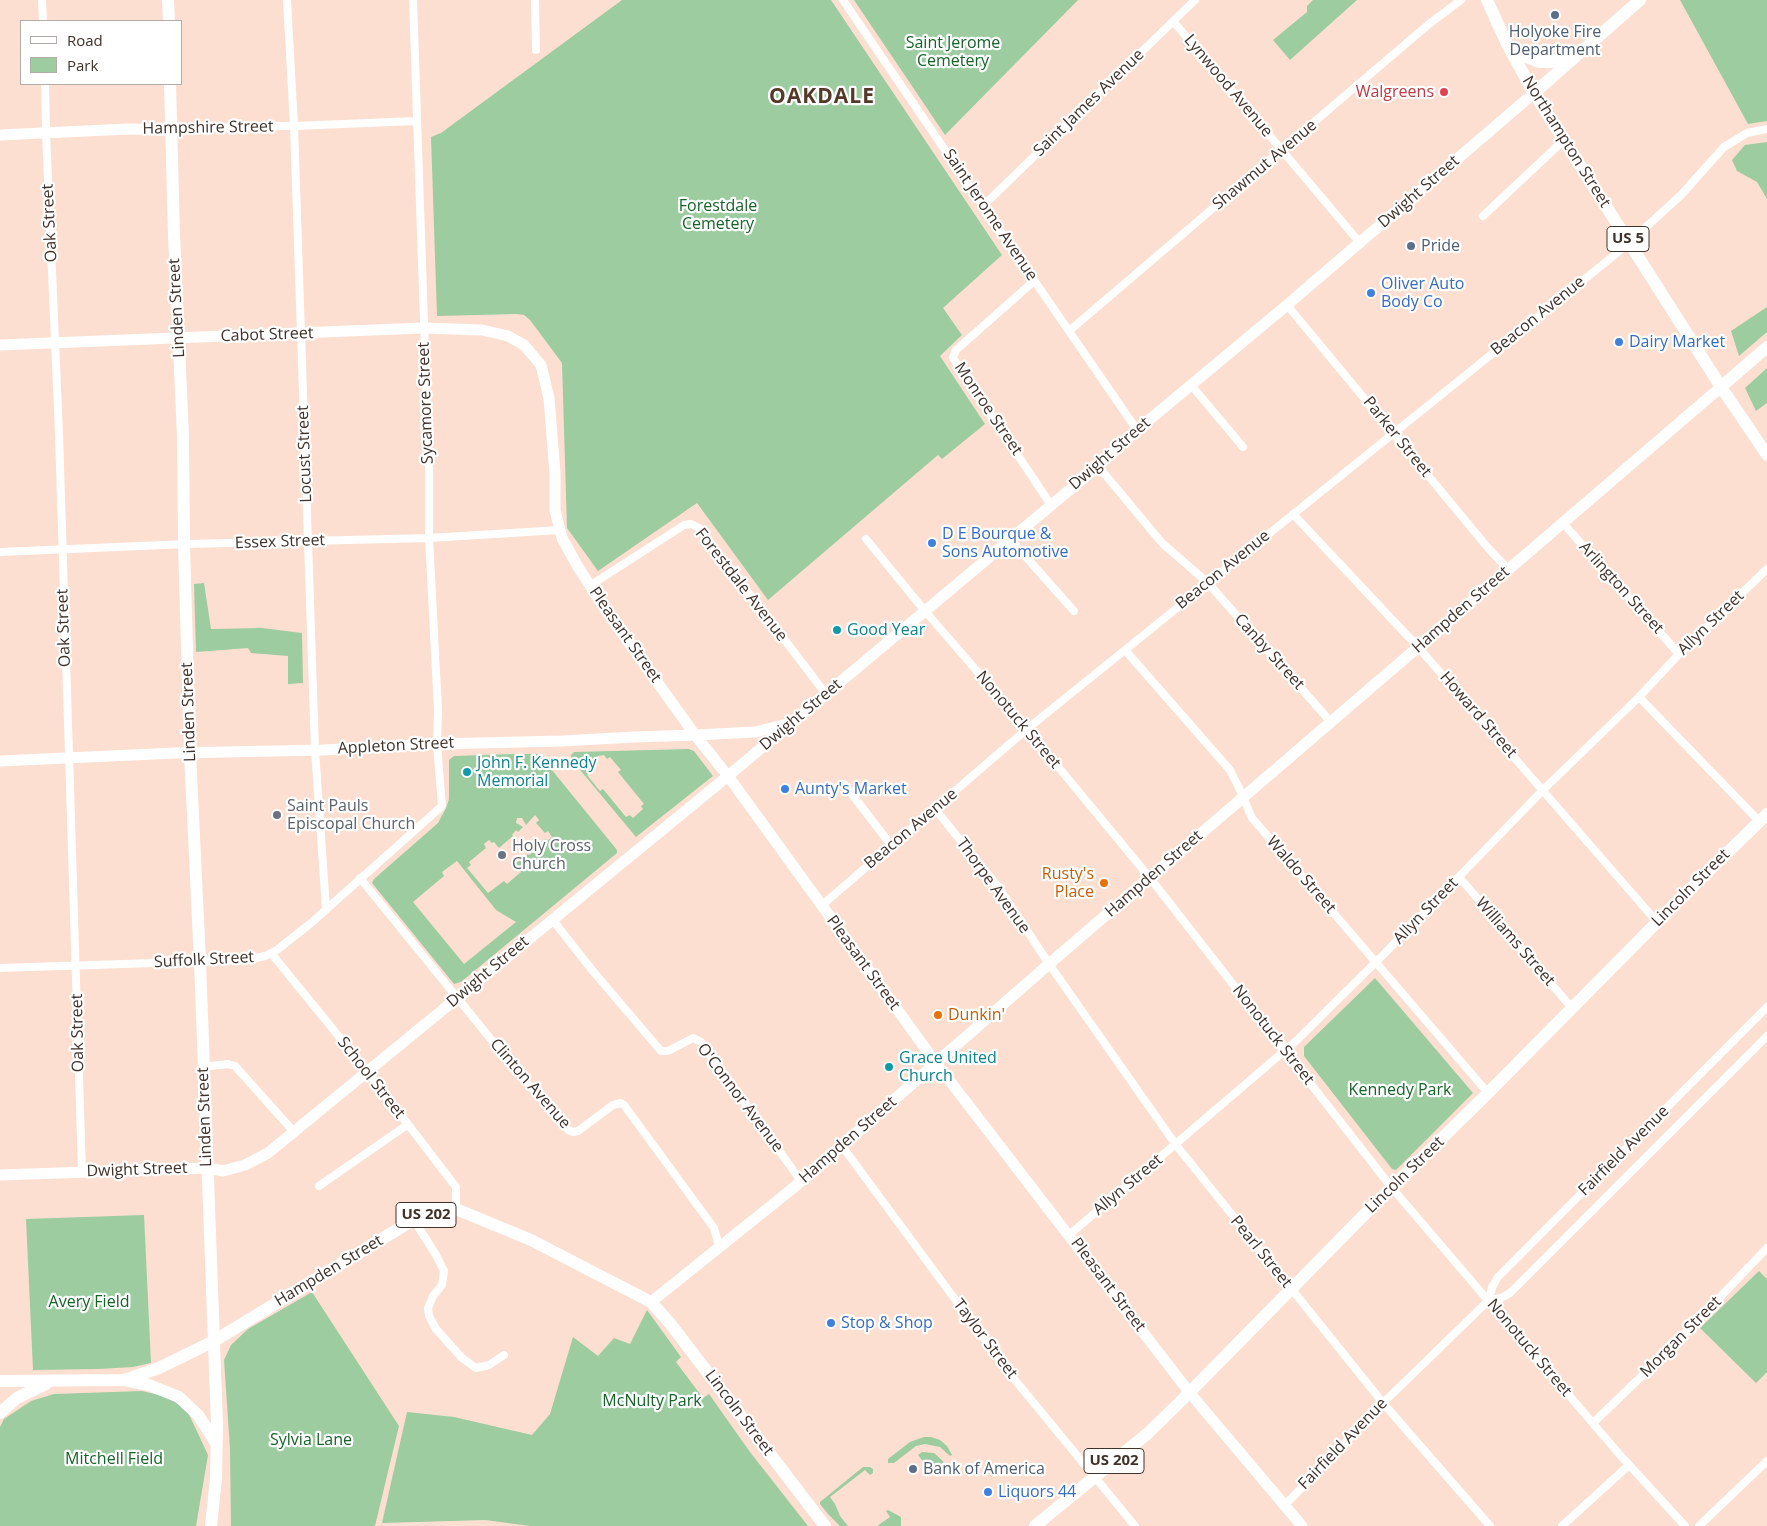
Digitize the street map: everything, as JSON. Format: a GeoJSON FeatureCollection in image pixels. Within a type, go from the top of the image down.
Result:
{"type":"FeatureCollection","features":[{"type":"Feature","properties":{"kind":"main road"},"geometry":{"type":"LineString","coordinates":[[168,0],[169,20]]}},
{"type":"Feature","properties":{"kind":"main road","name":"Northampton Street"},"geometry":{"type":"LineString","coordinates":[[1487,0],[1507,44],[1534,93],[1721,387],[1767,455]]}},
{"type":"Feature","properties":{"kind":"main road"},"geometry":{"type":"LineString","coordinates":[[1534,93],[1640,0]]}},
{"type":"Feature","properties":{"kind":"main road"},"geometry":{"type":"LineString","coordinates":[[1507,44],[1529,59],[1539,62],[1552,62],[1590,43]]}},
{"type":"Feature","properties":{"kind":"main road","name":"Linden Street"},"geometry":{"type":"LineString","coordinates":[[170,85],[174,236],[183,436],[190,753],[214,1341],[216,1478],[211,1526]]}},
{"type":"Feature","properties":{"kind":"main road","name":"Dwight Street"},"geometry":{"type":"LineString","coordinates":[[0,1175],[207,1168],[223,1170],[244,1165],[268,1153],[295,1133],[367,1071],[826,694],[1098,466],[1137,430],[1287,305],[1534,93]]}},
{"type":"Feature","properties":{"kind":"main road","name":"Hampshire Street"},"geometry":{"type":"LineString","coordinates":[[0,135],[171,130]]}},
{"type":"Feature","properties":{"kind":"main road","name":"Cabot Street"},"geometry":{"type":"LineString","coordinates":[[0,345],[423,328],[482,330],[508,336],[524,345],[529,351]]}},
{"type":"Feature","properties":{"kind":"main road"},"geometry":{"type":"LineString","coordinates":[[1721,387],[1767,347]]}},
{"type":"Feature","properties":{"kind":"main road","name":"Pleasant Street"},"geometry":{"type":"LineString","coordinates":[[529,351],[541,365],[549,398],[555,474],[555,510],[562,538],[590,586],[695,736],[728,776],[936,1063],[1189,1392],[1302,1526]]}},
{"type":"Feature","properties":{"kind":"main road","name":"Hampden Street"},"geometry":{"type":"LineString","coordinates":[[651,1302],[842,1146],[1330,721],[1721,387]]}},
{"type":"Feature","properties":{"kind":"main road","name":"Appleton Street"},"geometry":{"type":"LineString","coordinates":[[0,761],[695,736],[755,732],[791,723]]}},
{"type":"Feature","properties":{"kind":"main road","name":"Lincoln Street"},"geometry":{"type":"LineString","coordinates":[[1035,1526],[1147,1434],[1763,817]]}},
{"type":"Feature","properties":{"kind":"main road","name":"Hampden Street"},"geometry":{"type":"LineString","coordinates":[[0,1381],[124,1380],[159,1368],[214,1341],[414,1220],[435,1211],[456,1209]]}},
{"type":"Feature","properties":{"kind":"main road","name":"US 202"},"geometry":{"type":"LineString","coordinates":[[456,1209],[531,1240],[651,1302]]}},
{"type":"Feature","properties":{"kind":"main road","name":"Lincoln Street"},"geometry":{"type":"LineString","coordinates":[[651,1302],[669,1322],[825,1526]]}},
{"type":"Feature","properties":{"kind":"main road"},"geometry":{"type":"LineString","coordinates":[[124,1380],[149,1385],[179,1397],[198,1415],[216,1443]]}},
{"type":"Feature","properties":{"kind":"main road"},"geometry":{"type":"LineString","coordinates":[[0,1413],[17,1398],[50,1382]]}},
{"type":"Feature","properties":{"kind":"street"},"geometry":{"type":"LineString","coordinates":[[42,0],[43,20]]}},
{"type":"Feature","properties":{"kind":"street","name":"Locust Street"},"geometry":{"type":"LineString","coordinates":[[288,0],[309,541],[315,750],[326,909]]}},
{"type":"Feature","properties":{"kind":"street","name":"Sycamore Street"},"geometry":{"type":"LineString","coordinates":[[413,0],[429,468],[429,538],[438,710],[437,744],[442,806]]}},
{"type":"Feature","properties":{"kind":"street"},"geometry":{"type":"LineString","coordinates":[[535,0],[536,50]]}},
{"type":"Feature","properties":{"kind":"street","name":"Saint Jerome Avenue"},"geometry":{"type":"LineString","coordinates":[[843,0],[1137,430]]}},
{"type":"Feature","properties":{"kind":"street","name":"Saint James Avenue"},"geometry":{"type":"LineString","coordinates":[[983,206],[1195,0]]}},
{"type":"Feature","properties":{"kind":"street","name":"Shawmut Avenue"},"geometry":{"type":"LineString","coordinates":[[1069,331],[1429,24],[1461,0]]}},
{"type":"Feature","properties":{"kind":"street","name":"Lynwood Avenue"},"geometry":{"type":"LineString","coordinates":[[1173,21],[1360,243]]}},
{"type":"Feature","properties":{"kind":"street","name":"Oak Street"},"geometry":{"type":"LineString","coordinates":[[45,85],[56,342],[82,1172]]}},
{"type":"Feature","properties":{"kind":"street","name":"Hampshire Street"},"geometry":{"type":"LineString","coordinates":[[171,130],[416,121]]}},
{"type":"Feature","properties":{"kind":"street","name":"Beacon Avenue"},"geometry":{"type":"LineString","coordinates":[[821,906],[1027,729],[1630,242],[1682,194],[1724,147],[1747,133],[1767,129]]}},
{"type":"Feature","properties":{"kind":"street"},"geometry":{"type":"LineString","coordinates":[[1483,216],[1564,140]]}},
{"type":"Feature","properties":{"kind":"street","name":"Monroe Street"},"geometry":{"type":"LineString","coordinates":[[1034,280],[956,350],[953,358],[1051,505]]}},
{"type":"Feature","properties":{"kind":"street","name":"Parker Street"},"geometry":{"type":"LineString","coordinates":[[1287,305],[1488,548],[1508,569]]}},
{"type":"Feature","properties":{"kind":"street"},"geometry":{"type":"LineString","coordinates":[[1192,385],[1243,447]]}},
{"type":"Feature","properties":{"kind":"street","name":"Canby Street"},"geometry":{"type":"LineString","coordinates":[[1098,466],[1162,543],[1207,582],[1330,721]]}},
{"type":"Feature","properties":{"kind":"street","name":"Howard Street"},"geometry":{"type":"LineString","coordinates":[[1293,514],[1418,647],[1657,922]]}},
{"type":"Feature","properties":{"kind":"street","name":"Arlington Street"},"geometry":{"type":"LineString","coordinates":[[1562,522],[1679,654]]}},
{"type":"Feature","properties":{"kind":"street","name":"Forestdale Avenue"},"geometry":{"type":"LineString","coordinates":[[590,586],[684,525],[691,524],[699,528],[826,694]]}},
{"type":"Feature","properties":{"kind":"street","name":"Essex Street"},"geometry":{"type":"LineString","coordinates":[[0,552],[429,538],[560,530]]}},
{"type":"Feature","properties":{"kind":"street","name":"Nonotuck Street"},"geometry":{"type":"LineString","coordinates":[[866,539],[1150,878],[1392,1188],[1593,1423],[1685,1526]]}},
{"type":"Feature","properties":{"kind":"street"},"geometry":{"type":"LineString","coordinates":[[1010,539],[1074,611]]}},
{"type":"Feature","properties":{"kind":"street","name":"Allyn Street"},"geometry":{"type":"LineString","coordinates":[[1069,1235],[1286,1050],[1376,962],[1543,790],[1639,697],[1679,654],[1767,569]]}},
{"type":"Feature","properties":{"kind":"street","name":"Waldo Street"},"geometry":{"type":"LineString","coordinates":[[1125,650],[1230,770],[1252,818],[1488,1093]]}},
{"type":"Feature","properties":{"kind":"street"},"geometry":{"type":"LineString","coordinates":[[1639,697],[1763,817]]}},
{"type":"Feature","properties":{"kind":"street"},"geometry":{"type":"LineString","coordinates":[[844,784],[891,845]]}},
{"type":"Feature","properties":{"kind":"street","name":"Suffolk Street"},"geometry":{"type":"LineString","coordinates":[[0,968],[246,960],[271,953],[326,909],[442,806]]}},
{"type":"Feature","properties":{"kind":"street","name":"Thorpe Avenue"},"geometry":{"type":"LineString","coordinates":[[936,809],[999,888],[1049,964]]}},
{"type":"Feature","properties":{"kind":"street","name":"Williams Street"},"geometry":{"type":"LineString","coordinates":[[1458,877],[1572,1008]]}},
{"type":"Feature","properties":{"kind":"street","name":"Clinton Avenue"},"geometry":{"type":"LineString","coordinates":[[360,878],[511,1064],[568,1130],[578,1131],[614,1104],[624,1104],[714,1228],[719,1246]]}},
{"type":"Feature","properties":{"kind":"street","name":"O'Connor Avenue"},"geometry":{"type":"LineString","coordinates":[[552,919],[592,970],[661,1051],[668,1051],[693,1038],[700,1042],[801,1181]]}},
{"type":"Feature","properties":{"kind":"street","name":"School Street"},"geometry":{"type":"LineString","coordinates":[[271,953],[367,1071],[456,1187],[456,1209]]}},
{"type":"Feature","properties":{"kind":"street","name":"Pearl Street"},"geometry":{"type":"LineString","coordinates":[[1049,964],[1176,1144],[1383,1402],[1490,1526]]}},
{"type":"Feature","properties":{"kind":"street","name":"Fairfield Avenue"},"geometry":{"type":"LineString","coordinates":[[1285,1505],[1383,1402],[1489,1300],[1492,1287],[1498,1277],[1767,1007]]}},
{"type":"Feature","properties":{"kind":"street","name":"Fairfield Avenue"},"geometry":{"type":"LineString","coordinates":[[1489,1300],[1501,1298],[1510,1293],[1767,1036]]}},
{"type":"Feature","properties":{"kind":"street"},"geometry":{"type":"LineString","coordinates":[[203,1067],[228,1064],[235,1066],[295,1133]]}},
{"type":"Feature","properties":{"kind":"street"},"geometry":{"type":"LineString","coordinates":[[319,1186],[407,1125]]}},
{"type":"Feature","properties":{"kind":"street","name":"Taylor Street"},"geometry":{"type":"LineString","coordinates":[[842,1146],[1010,1374],[1135,1526]]}},
{"type":"Feature","properties":{"kind":"street"},"geometry":{"type":"LineString","coordinates":[[414,1220],[444,1270],[442,1285],[433,1296],[428,1308],[429,1316],[436,1329],[462,1358],[476,1368],[489,1365],[504,1355]]}},
{"type":"Feature","properties":{"kind":"street","name":"Morgan Street"},"geometry":{"type":"LineString","coordinates":[[1593,1423],[1674,1346],[1767,1248]]}},
{"type":"Feature","properties":{"kind":"street"},"geometry":{"type":"LineString","coordinates":[[1699,1526],[1767,1461]]}},
{"type":"Feature","properties":{"kind":"street"},"geometry":{"type":"LineString","coordinates":[[1562,1526],[1630,1465]]}},
{"type":"Feature","properties":{"kind":"green space","name":"Forestdale Cemetery"},"geometry":{"type":"Polygon","coordinates":[[[622,0],[831,0],[1002,255],[943,308],[962,335],[940,356],[985,424],[942,459],[938,455],[768,600],[697,503],[598,571],[567,528],[562,363],[530,320],[524,315],[437,316],[431,137],[441,133],[622,0]]]}},
{"type":"Feature","properties":{"kind":"green space","name":"Saint Jerome Cemetery"},"geometry":{"type":"Polygon","coordinates":[[[854,0],[1078,0],[945,135],[854,0]]]}},
{"type":"Feature","properties":{"kind":"green space"},"geometry":{"type":"Polygon","coordinates":[[[1313,0],[1357,0],[1290,60],[1273,40],[1307,12],[1307,6],[1313,0]]]}},
{"type":"Feature","properties":{"kind":"green space"},"geometry":{"type":"Polygon","coordinates":[[[1680,0],[1767,0],[1767,121],[1748,124],[1680,0]]]}},
{"type":"Feature","properties":{"kind":"green space"},"geometry":{"type":"Polygon","coordinates":[[[1767,142],[1767,199],[1757,182],[1737,171],[1732,160],[1745,145],[1767,142]]]}},
{"type":"Feature","properties":{"kind":"green space"},"geometry":{"type":"Polygon","coordinates":[[[1767,307],[1767,332],[1739,356],[1731,331],[1767,307]]]}},
{"type":"Feature","properties":{"kind":"green space"},"geometry":{"type":"Polygon","coordinates":[[[1767,368],[1767,403],[1756,411],[1745,388],[1767,368]]]}},
{"type":"Feature","properties":{"kind":"green space"},"geometry":{"type":"Polygon","coordinates":[[[204,583],[211,629],[262,628],[302,633],[303,683],[288,684],[288,656],[251,653],[248,648],[196,652],[194,584],[204,583]]]}},
{"type":"Feature","properties":{"kind":"green space"},"geometry":{"type":"Polygon","coordinates":[[[689,749],[694,751],[713,776],[636,837],[571,759],[571,755],[574,752],[689,749]],[[604,755],[598,756],[588,764],[586,771],[589,774],[587,775],[600,791],[603,789],[626,817],[630,815],[633,818],[643,809],[641,806],[644,804],[618,772],[621,770],[610,757],[607,759],[604,755]]]}},
{"type":"Feature","properties":{"kind":"green space"},"geometry":{"type":"Polygon","coordinates":[[[539,754],[617,850],[617,853],[461,982],[454,984],[372,883],[374,879],[438,823],[449,799],[449,760],[454,756],[539,754]],[[535,815],[526,825],[522,818],[517,818],[516,823],[523,827],[518,832],[516,830],[513,836],[499,848],[494,842],[492,843],[489,840],[484,844],[486,848],[469,862],[471,865],[467,868],[488,893],[504,881],[507,884],[521,872],[515,864],[535,851],[533,849],[545,839],[547,841],[552,837],[548,831],[545,833],[536,823],[539,820],[535,815]],[[457,861],[442,872],[444,876],[413,902],[464,964],[516,922],[496,910],[457,861]]]}},
{"type":"Feature","properties":{"kind":"green space","name":"Kennedy Park"},"geometry":{"type":"Polygon","coordinates":[[[1375,978],[1473,1093],[1396,1170],[1392,1169],[1304,1056],[1304,1047],[1375,978]]]}},
{"type":"Feature","properties":{"kind":"green space","name":"Avery Field"},"geometry":{"type":"Polygon","coordinates":[[[144,1215],[151,1363],[133,1367],[33,1370],[26,1219],[144,1215]]]}},
{"type":"Feature","properties":{"kind":"green space"},"geometry":{"type":"Polygon","coordinates":[[[1759,1271],[1767,1279],[1767,1372],[1756,1383],[1700,1328],[1759,1271]]]}},
{"type":"Feature","properties":{"kind":"green space","name":"Sylvia Lane"},"geometry":{"type":"Polygon","coordinates":[[[312,1292],[399,1426],[375,1526],[231,1526],[230,1449],[224,1360],[231,1345],[248,1329],[312,1292]]]}},
{"type":"Feature","properties":{"kind":"green space","name":"McNulty Park"},"geometry":{"type":"Polygon","coordinates":[[[647,1310],[681,1357],[676,1362],[703,1398],[709,1394],[750,1452],[808,1526],[530,1526],[485,1520],[382,1523],[407,1412],[454,1417],[532,1435],[550,1414],[573,1337],[598,1356],[614,1338],[630,1344],[647,1310]]]}},
{"type":"Feature","properties":{"kind":"green space","name":"Mitchell Field"},"geometry":{"type":"Polygon","coordinates":[[[142,1391],[167,1397],[187,1410],[208,1455],[196,1526],[0,1526],[0,1427],[4,1419],[31,1401],[54,1394],[142,1391]]]}},
{"type":"Feature","properties":{"kind":"green space"},"geometry":{"type":"Polygon","coordinates":[[[924,1437],[940,1440],[947,1446],[952,1455],[950,1456],[940,1447],[925,1444],[916,1446],[894,1463],[888,1463],[888,1459],[910,1442],[924,1437]]]}},
{"type":"Feature","properties":{"kind":"green space"},"geometry":{"type":"Polygon","coordinates":[[[922,1452],[934,1453],[944,1462],[931,1472],[918,1455],[922,1452]]]}},
{"type":"Feature","properties":{"kind":"green space"},"geometry":{"type":"Polygon","coordinates":[[[863,1467],[870,1467],[873,1469],[873,1473],[870,1475],[865,1470],[830,1497],[840,1516],[848,1526],[840,1526],[828,1514],[820,1502],[863,1467]]]}},
{"type":"Feature","properties":{"kind":"green space"},"geometry":{"type":"Polygon","coordinates":[[[888,1510],[901,1517],[901,1526],[877,1526],[890,1517],[886,1511],[888,1510]]]}},
{"type":"Feature","properties":{"kind":"place","name":"Holyoke Fire Department"},"geometry":{"type":"Point","coordinates":[1555,15]}},
{"type":"Feature","properties":{"kind":"place","name":"Walgreens"},"geometry":{"type":"Point","coordinates":[1444,92]}},
{"type":"Feature","properties":{"kind":"place","name":"Pride"},"geometry":{"type":"Point","coordinates":[1411,246]}},
{"type":"Feature","properties":{"kind":"place","name":"Oliver Auto Body Co"},"geometry":{"type":"Point","coordinates":[1371,293]}},
{"type":"Feature","properties":{"kind":"place","name":"Dairy Market"},"geometry":{"type":"Point","coordinates":[1619,342]}},
{"type":"Feature","properties":{"kind":"place","name":"D E Bourque & Sons Automotive"},"geometry":{"type":"Point","coordinates":[932,543]}},
{"type":"Feature","properties":{"kind":"place","name":"Good Year"},"geometry":{"type":"Point","coordinates":[837,630]}},
{"type":"Feature","properties":{"kind":"place","name":"John F. Kennedy Memorial"},"geometry":{"type":"Point","coordinates":[467,772]}},
{"type":"Feature","properties":{"kind":"place","name":"Aunty's Market"},"geometry":{"type":"Point","coordinates":[785,789]}},
{"type":"Feature","properties":{"kind":"place","name":"Saint Pauls Episcopal Church"},"geometry":{"type":"Point","coordinates":[277,815]}},
{"type":"Feature","properties":{"kind":"place","name":"Holy Cross Church"},"geometry":{"type":"Point","coordinates":[502,855]}},
{"type":"Feature","properties":{"kind":"place","name":"Rusty's Place"},"geometry":{"type":"Point","coordinates":[1104,883]}},
{"type":"Feature","properties":{"kind":"place","name":"Dunkin'"},"geometry":{"type":"Point","coordinates":[938,1015]}},
{"type":"Feature","properties":{"kind":"place","name":"Grace United Church"},"geometry":{"type":"Point","coordinates":[889,1067]}},
{"type":"Feature","properties":{"kind":"place","name":"Stop & Shop"},"geometry":{"type":"Point","coordinates":[831,1323]}},
{"type":"Feature","properties":{"kind":"place","name":"Bank of America"},"geometry":{"type":"Point","coordinates":[913,1469]}},
{"type":"Feature","properties":{"kind":"place","name":"Liquors 44"},"geometry":{"type":"Point","coordinates":[988,1492]}},
{"type":"Feature","properties":{"kind":"district","name":"OAKDALE"},"geometry":{"type":"Point","coordinates":[822,97]}}]}
